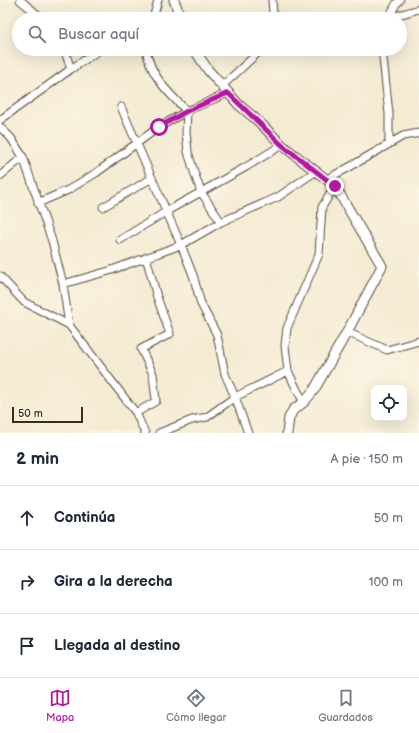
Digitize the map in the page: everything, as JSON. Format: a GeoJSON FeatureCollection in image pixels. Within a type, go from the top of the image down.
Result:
{"type":"FeatureCollection","features":[{"type":"Feature","properties":{"kind":"street"},"geometry":{"type":"LineString","coordinates":[[20,0],[35,12]]}},
{"type":"Feature","properties":{"kind":"street"},"geometry":{"type":"LineString","coordinates":[[154,12],[158,0]]}},
{"type":"Feature","properties":{"kind":"street"},"geometry":{"type":"LineString","coordinates":[[174,0],[178,12]]}},
{"type":"Feature","properties":{"kind":"street"},"geometry":{"type":"LineString","coordinates":[[272,0],[273,12]]}},
{"type":"Feature","properties":{"kind":"street"},"geometry":{"type":"LineString","coordinates":[[391,12],[400,0]]}},
{"type":"Feature","properties":{"kind":"street"},"geometry":{"type":"LineString","coordinates":[[407,12],[419,9]]}},
{"type":"Feature","properties":{"kind":"street"},"geometry":{"type":"LineString","coordinates":[[66,56],[70,69]]}},
{"type":"Feature","properties":{"kind":"street"},"geometry":{"type":"LineString","coordinates":[[0,120],[90,56]]}},
{"type":"Feature","properties":{"kind":"street"},"geometry":{"type":"LineString","coordinates":[[147,56],[159,82],[187,111],[186,132],[188,152],[201,192],[221,222]]}},
{"type":"Feature","properties":{"kind":"street"},"geometry":{"type":"LineString","coordinates":[[199,56],[225,90],[282,145],[335,186],[382,266],[314,390],[304,402],[293,410],[289,418],[287,433]]}},
{"type":"Feature","properties":{"kind":"street"},"geometry":{"type":"LineString","coordinates":[[38,203],[68,190],[96,173],[159,127],[225,90],[256,56]]}},
{"type":"Feature","properties":{"kind":"street"},"geometry":{"type":"LineString","coordinates":[[383,56],[389,114],[389,143]]}},
{"type":"Feature","properties":{"kind":"street"},"geometry":{"type":"LineString","coordinates":[[122,107],[181,244],[193,275],[200,304],[217,335],[225,374],[248,433]]}},
{"type":"Feature","properties":{"kind":"street"},"geometry":{"type":"LineString","coordinates":[[0,127],[11,138],[23,157],[52,241],[63,284],[69,325]]}},
{"type":"Feature","properties":{"kind":"street"},"geometry":{"type":"LineString","coordinates":[[326,179],[403,136],[419,133]]}},
{"type":"Feature","properties":{"kind":"street"},"geometry":{"type":"LineString","coordinates":[[120,240],[167,211],[246,168],[282,145]]}},
{"type":"Feature","properties":{"kind":"street"},"geometry":{"type":"LineString","coordinates":[[0,176],[23,157]]}},
{"type":"Feature","properties":{"kind":"street"},"geometry":{"type":"LineString","coordinates":[[63,284],[109,271],[181,244],[221,222],[278,197],[316,171]]}},
{"type":"Feature","properties":{"kind":"street"},"geometry":{"type":"LineString","coordinates":[[103,207],[152,178]]}},
{"type":"Feature","properties":{"kind":"street"},"geometry":{"type":"LineString","coordinates":[[304,402],[288,371],[285,346],[287,328],[319,254],[322,207],[335,186]]}},
{"type":"Feature","properties":{"kind":"street"},"geometry":{"type":"LineString","coordinates":[[136,413],[156,401],[153,374],[141,349],[170,334],[157,297],[146,257]]}},
{"type":"Feature","properties":{"kind":"street"},"geometry":{"type":"LineString","coordinates":[[0,276],[24,302],[69,325],[136,413],[145,433]]}},
{"type":"Feature","properties":{"kind":"street"},"geometry":{"type":"LineString","coordinates":[[347,332],[387,350],[419,341]]}},
{"type":"Feature","properties":{"kind":"street"},"geometry":{"type":"LineString","coordinates":[[159,433],[192,420],[207,417],[235,397],[288,371]]}},
{"type":"Feature","properties":{"kind":"route"},"geometry":{"type":"LineString","coordinates":[[159,127],[187,111],[228,93],[282,145],[335,186]]}}]}
